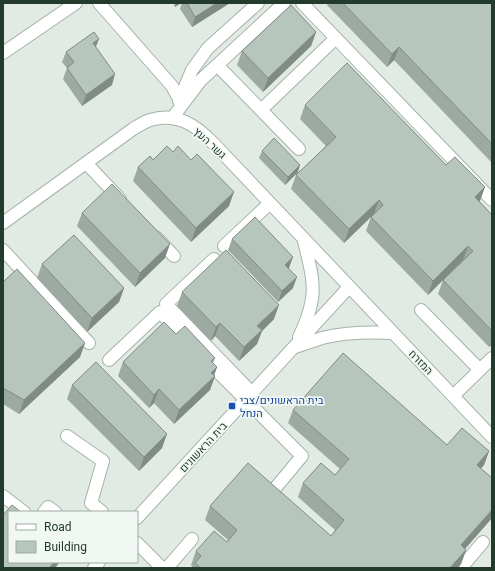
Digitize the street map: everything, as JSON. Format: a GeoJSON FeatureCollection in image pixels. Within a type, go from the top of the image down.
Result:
{"type":"FeatureCollection","features":[{"type":"Feature","properties":{"kind":"street"},"geometry":{"type":"LineString","coordinates":[[3,53],[76,3]]}},
{"type":"Feature","properties":{"kind":"street"},"geometry":{"type":"LineString","coordinates":[[99,3],[172,86],[181,102]]}},
{"type":"Feature","properties":{"kind":"street"},"geometry":{"type":"LineString","coordinates":[[3,223],[133,129],[148,120],[173,117],[181,102],[192,70],[208,48],[258,3]]}},
{"type":"Feature","properties":{"kind":"street"},"geometry":{"type":"LineString","coordinates":[[181,102],[201,80],[284,3]]}},
{"type":"Feature","properties":{"kind":"street"},"geometry":{"type":"LineString","coordinates":[[302,3],[492,200]]}},
{"type":"Feature","properties":{"kind":"street"},"geometry":{"type":"LineString","coordinates":[[261,110],[336,38]]}},
{"type":"Feature","properties":{"kind":"street"},"geometry":{"type":"LineString","coordinates":[[218,65],[299,149]]}},
{"type":"Feature","properties":{"kind":"street","name":"גשר העץ"},"geometry":{"type":"LineString","coordinates":[[173,117],[188,123],[202,132],[349,287]]}},
{"type":"Feature","properties":{"kind":"street"},"geometry":{"type":"LineString","coordinates":[[86,163],[128,207]]}},
{"type":"Feature","properties":{"kind":"street"},"geometry":{"type":"LineString","coordinates":[[224,246],[270,203]]}},
{"type":"Feature","properties":{"kind":"street"},"geometry":{"type":"LineString","coordinates":[[148,229],[174,256]]}},
{"type":"Feature","properties":{"kind":"street"},"geometry":{"type":"LineString","coordinates":[[294,348],[306,323],[312,298],[311,274],[304,240]]}},
{"type":"Feature","properties":{"kind":"street"},"geometry":{"type":"LineString","coordinates":[[3,250],[89,343]]}},
{"type":"Feature","properties":{"kind":"street"},"geometry":{"type":"LineString","coordinates":[[214,259],[166,304],[302,456],[272,492]]}},
{"type":"Feature","properties":{"kind":"street","name":"המזרח"},"geometry":{"type":"LineString","coordinates":[[349,287],[491,434]]}},
{"type":"Feature","properties":{"kind":"street","name":"בית הראשונים"},"geometry":{"type":"LineString","coordinates":[[138,517],[349,287]]}},
{"type":"Feature","properties":{"kind":"street"},"geometry":{"type":"LineString","coordinates":[[421,310],[480,370]]}},
{"type":"Feature","properties":{"kind":"street"},"geometry":{"type":"LineString","coordinates":[[109,360],[160,312],[249,397]]}},
{"type":"Feature","properties":{"kind":"street"},"geometry":{"type":"LineString","coordinates":[[294,348],[322,338],[340,335],[364,332],[393,333]]}},
{"type":"Feature","properties":{"kind":"street"},"geometry":{"type":"LineString","coordinates":[[453,396],[492,358]]}},
{"type":"Feature","properties":{"kind":"street"},"geometry":{"type":"LineString","coordinates":[[67,436],[103,461],[90,503],[101,511]]}},
{"type":"Feature","properties":{"kind":"street"},"geometry":{"type":"LineString","coordinates":[[3,496],[23,511]]}},
{"type":"Feature","properties":{"kind":"street"},"geometry":{"type":"LineString","coordinates":[[45,511],[48,506],[54,511]]}},
{"type":"Feature","properties":{"kind":"street"},"geometry":{"type":"LineString","coordinates":[[167,568],[192,539]]}},
{"type":"Feature","properties":{"kind":"street"},"geometry":{"type":"LineString","coordinates":[[461,568],[483,542]]}},
{"type":"Feature","properties":{"kind":"street"},"geometry":{"type":"LineString","coordinates":[[138,544],[162,568]]}},
{"type":"Feature","properties":{"kind":"building"},"geometry":{"type":"Polygon","coordinates":[[[187,3],[217,3],[195,17],[187,3]]]}},
{"type":"Feature","properties":{"kind":"building"},"geometry":{"type":"Polygon","coordinates":[[[343,3],[490,3],[492,5],[492,144],[399,47],[392,54],[343,3]]]}},
{"type":"Feature","properties":{"kind":"building"},"geometry":{"type":"Polygon","coordinates":[[[291,5],[316,32],[268,78],[242,51],[291,5]]]}},
{"type":"Feature","properties":{"kind":"building"},"geometry":{"type":"Polygon","coordinates":[[[94,32],[99,39],[93,43],[115,74],[86,95],[67,68],[74,62],[66,52],[94,32]]]}},
{"type":"Feature","properties":{"kind":"building"},"geometry":{"type":"Polygon","coordinates":[[[347,63],[446,165],[455,157],[485,187],[475,197],[492,215],[492,331],[443,280],[473,251],[468,246],[433,281],[371,217],[383,205],[379,200],[349,229],[296,175],[336,137],[305,105],[347,63]]]}},
{"type":"Feature","properties":{"kind":"building"},"geometry":{"type":"Polygon","coordinates":[[[274,138],[300,165],[288,177],[262,151],[274,138]]]}},
{"type":"Feature","properties":{"kind":"building"},"geometry":{"type":"Polygon","coordinates":[[[167,146],[173,152],[178,146],[191,160],[197,154],[234,192],[196,228],[138,167],[150,156],[153,160],[167,146]]]}},
{"type":"Feature","properties":{"kind":"building"},"geometry":{"type":"Polygon","coordinates":[[[112,184],[170,244],[140,273],[82,213],[112,184]]]}},
{"type":"Feature","properties":{"kind":"building"},"geometry":{"type":"Polygon","coordinates":[[[255,217],[293,257],[285,265],[297,277],[282,291],[232,239],[255,217]]]}},
{"type":"Feature","properties":{"kind":"building"},"geometry":{"type":"Polygon","coordinates":[[[74,235],[124,288],[92,318],[42,264],[74,235]]]}},
{"type":"Feature","properties":{"kind":"building"},"geometry":{"type":"Polygon","coordinates":[[[226,250],[279,305],[257,326],[262,330],[244,347],[220,323],[216,327],[182,292],[226,250]]]}},
{"type":"Feature","properties":{"kind":"building"},"geometry":{"type":"Polygon","coordinates":[[[17,269],[85,343],[24,400],[3,388],[3,282],[17,269]]]}},
{"type":"Feature","properties":{"kind":"building"},"geometry":{"type":"Polygon","coordinates":[[[164,322],[176,334],[185,326],[215,358],[211,361],[217,367],[211,373],[215,376],[179,410],[159,389],[154,395],[123,362],[164,322]]]}},
{"type":"Feature","properties":{"kind":"building"},"geometry":{"type":"Polygon","coordinates":[[[343,353],[447,445],[462,428],[489,451],[477,465],[492,478],[492,510],[461,545],[466,550],[450,568],[201,568],[195,563],[201,556],[196,551],[214,531],[227,542],[237,530],[210,506],[248,463],[331,536],[344,520],[303,483],[321,463],[335,475],[349,459],[293,410],[343,353]]]}},
{"type":"Feature","properties":{"kind":"building"},"geometry":{"type":"Polygon","coordinates":[[[96,362],[167,434],[144,457],[72,385],[96,362]]]}},
{"type":"Feature","properties":{"kind":"building"},"geometry":{"type":"Polygon","coordinates":[[[12,505],[20,511],[8,511],[8,563],[53,563],[49,568],[3,568],[3,515],[12,505]]]}},
{"type":"Feature","properties":{"kind":"place","name":"בית הראשונים/צבי הנחל"},"geometry":{"type":"Point","coordinates":[232,406]}}]}
